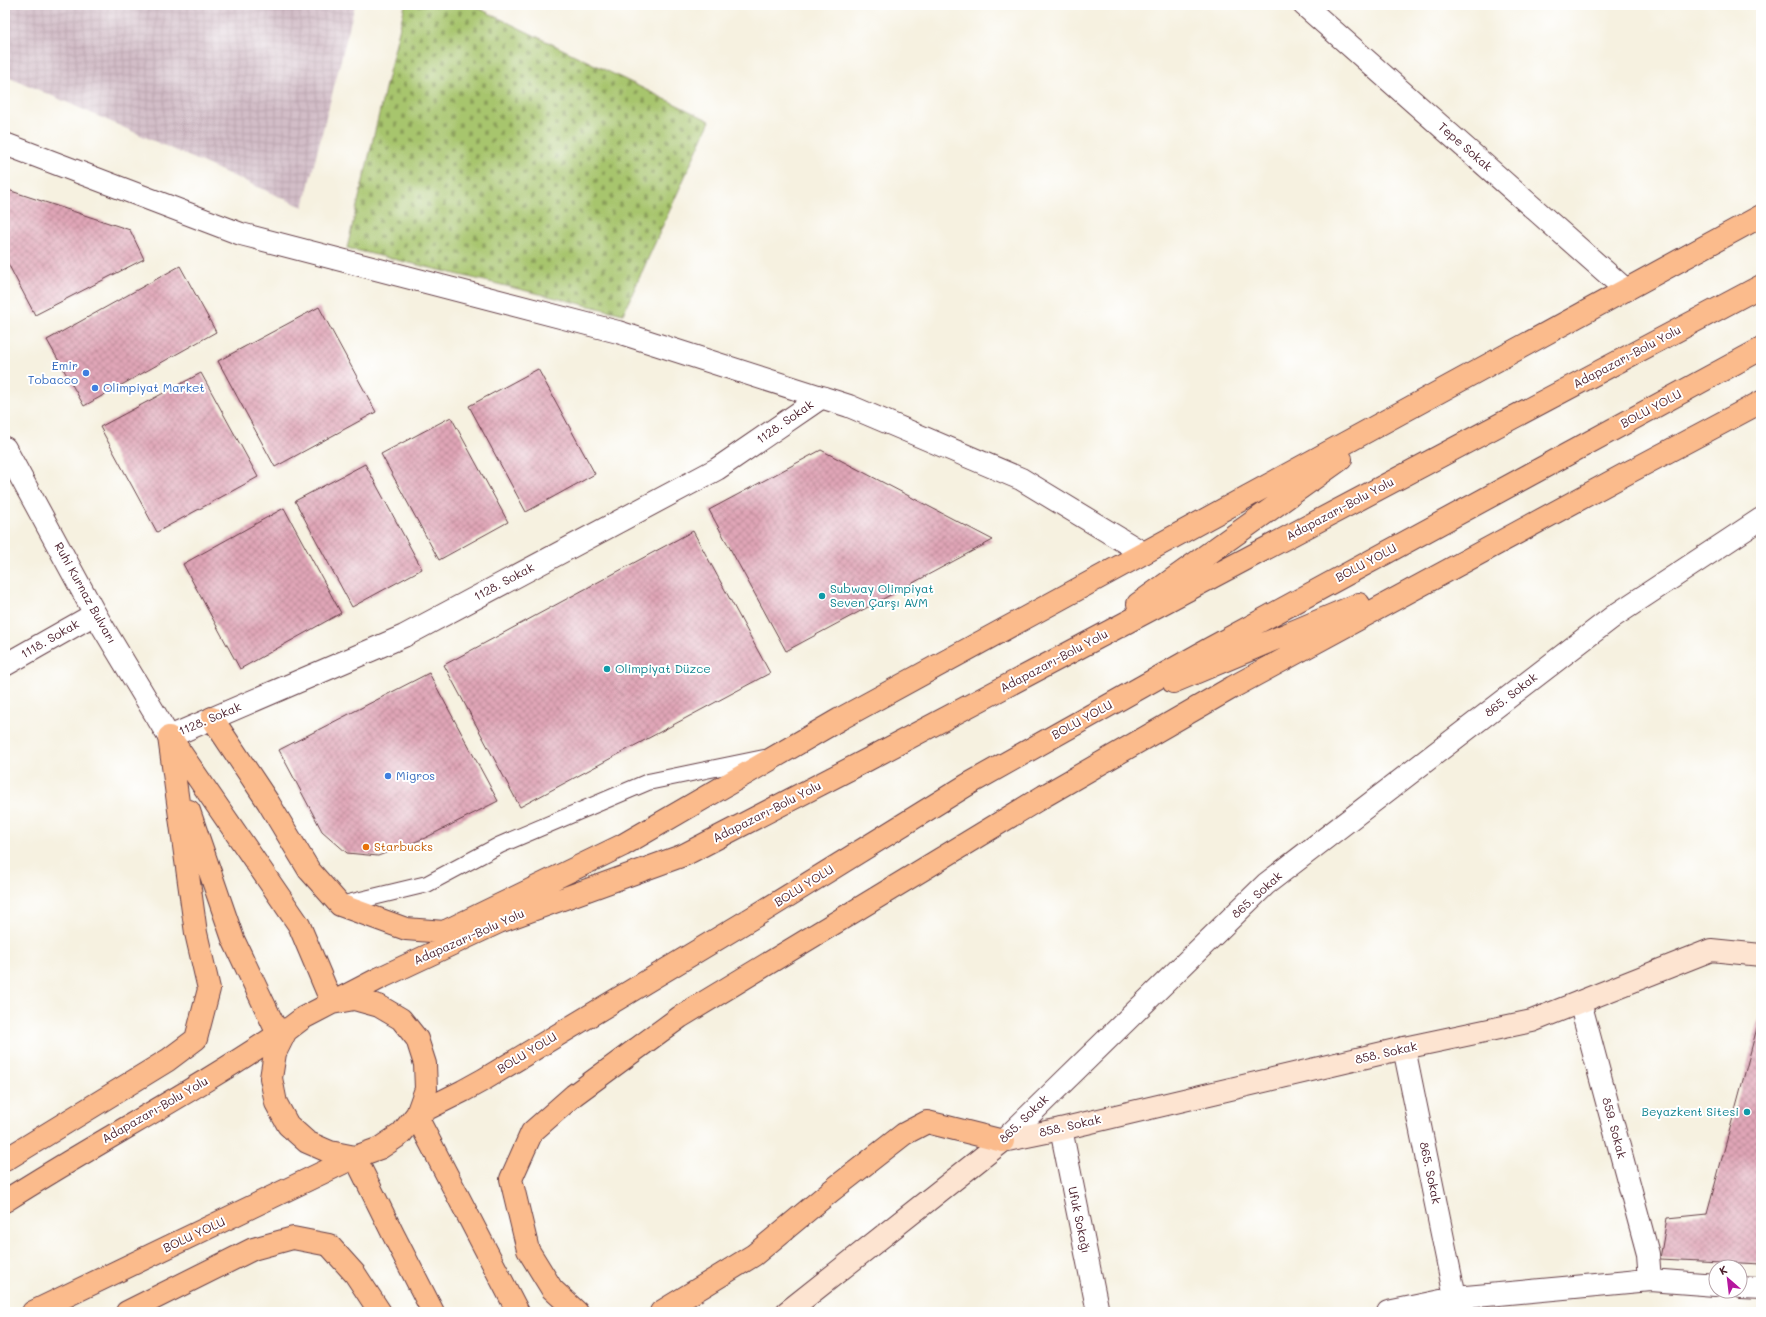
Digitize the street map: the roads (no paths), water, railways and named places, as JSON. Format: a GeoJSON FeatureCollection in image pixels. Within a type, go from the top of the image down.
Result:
{"type":"FeatureCollection","features":[{"type":"Feature","properties":{"kind":"highway"},"geometry":{"type":"LineString","coordinates":[[212,718],[268,802],[309,870],[340,905],[406,929],[444,932],[623,845],[840,719],[1761,216]]}},
{"type":"Feature","properties":{"kind":"highway","name":"Adapazarı-Bolu Yolu"},"geometry":{"type":"LineString","coordinates":[[5,1201],[55,1169],[245,1058],[303,1018],[380,978],[499,922],[684,855],[1068,654],[1761,286]]}},
{"type":"Feature","properties":{"kind":"highway","name":"BOLU YOLU"},"geometry":{"type":"LineString","coordinates":[[33,1312],[355,1157],[380,1148],[401,1134],[417,1114],[469,1088],[762,912],[967,785],[1223,641],[1761,349]]}},
{"type":"Feature","properties":{"kind":"highway"},"geometry":{"type":"LineString","coordinates":[[1068,654],[1421,402]]}},
{"type":"Feature","properties":{"kind":"highway"},"geometry":{"type":"LineString","coordinates":[[1078,722],[1362,603],[1502,541],[1761,402]]}},
{"type":"Feature","properties":{"kind":"highway"},"geometry":{"type":"LineString","coordinates":[[578,1312],[552,1289],[528,1250],[511,1179],[532,1132],[574,1095],[680,1017],[1044,796],[1233,687],[1633,470]]}},
{"type":"Feature","properties":{"kind":"highway"},"geometry":{"type":"LineString","coordinates":[[170,737],[299,925],[332,1003],[354,999],[379,1006],[401,1019],[417,1039],[425,1064],[426,1089],[417,1114],[419,1121],[518,1312]]}},
{"type":"Feature","properties":{"kind":"highway"},"geometry":{"type":"LineString","coordinates":[[170,737],[189,812],[233,939],[278,1034]]}},
{"type":"Feature","properties":{"kind":"highway"},"geometry":{"type":"LineString","coordinates":[[5,1160],[168,1060],[196,1039],[210,989],[196,933],[170,737]]}},
{"type":"Feature","properties":{"kind":"highway"},"geometry":{"type":"LineString","coordinates":[[303,1018],[286,1031],[275,1053],[271,1078],[276,1103],[288,1125],[307,1142],[330,1152],[355,1157],[433,1312]]}},
{"type":"Feature","properties":{"kind":"highway"},"geometry":{"type":"LineString","coordinates":[[661,1312],[754,1255],[831,1191],[904,1134],[927,1122],[1003,1141]]}},
{"type":"Feature","properties":{"kind":"highway"},"geometry":{"type":"LineString","coordinates":[[127,1312],[253,1249],[293,1238],[329,1245],[355,1274],[380,1312]]}},
{"type":"Feature","properties":{"kind":"main road","name":"858. Sokak"},"geometry":{"type":"LineString","coordinates":[[1003,1141],[1061,1129],[1404,1048],[1532,1021],[1711,950],[1761,955]]}},
{"type":"Feature","properties":{"kind":"main road","name":"865. Sokak"},"geometry":{"type":"LineString","coordinates":[[787,1312],[1003,1141]]}},
{"type":"Feature","properties":{"kind":"street","name":"Tepe Sokak"},"geometry":{"type":"LineString","coordinates":[[1304,5],[1626,290]]}},
{"type":"Feature","properties":{"kind":"street"},"geometry":{"type":"LineString","coordinates":[[5,144],[241,234],[618,332],[849,406],[1021,479],[1143,553]]}},
{"type":"Feature","properties":{"kind":"street","name":"1128. Sokak"},"geometry":{"type":"LineString","coordinates":[[170,737],[404,636],[717,469],[822,397]]}},
{"type":"Feature","properties":{"kind":"street","name":"Ruhi Kurnaz Bulvarı"},"geometry":{"type":"LineString","coordinates":[[5,448],[95,614],[170,737]]}},
{"type":"Feature","properties":{"kind":"street","name":"865. Sokak"},"geometry":{"type":"LineString","coordinates":[[1003,1141],[1266,884],[1614,616],[1761,519]]}},
{"type":"Feature","properties":{"kind":"street","name":"1118. Sokak"},"geometry":{"type":"LineString","coordinates":[[5,665],[95,614]]}},
{"type":"Feature","properties":{"kind":"street","name":"859. Sokak"},"geometry":{"type":"LineString","coordinates":[[1580,1002],[1648,1254],[1650,1280]]}},
{"type":"Feature","properties":{"kind":"street","name":"865. Sokak"},"geometry":{"type":"LineString","coordinates":[[1404,1048],[1457,1305]]}},
{"type":"Feature","properties":{"kind":"street","name":"Ufuk Sokağı"},"geometry":{"type":"LineString","coordinates":[[1061,1129],[1098,1312]]}},
{"type":"Feature","properties":{"kind":"street"},"geometry":{"type":"LineString","coordinates":[[1388,1312],[1457,1305],[1650,1280],[1708,1284]]}},
{"type":"Feature","properties":{"kind":"street"},"geometry":{"type":"LineString","coordinates":[[1748,1287],[1761,1288]]}},
{"type":"Feature","properties":{"kind":"lane"},"geometry":{"type":"LineString","coordinates":[[340,905],[427,884],[500,845],[648,782],[777,755]]}},
{"type":"Feature","properties":{"kind":"place","name":"Emir Tobacco"},"geometry":{"type":"Point","coordinates":[86,373]}},
{"type":"Feature","properties":{"kind":"place","name":"Olimpiyat Market"},"geometry":{"type":"Point","coordinates":[95,388]}},
{"type":"Feature","properties":{"kind":"place","name":"Subway Olimpiyat Seven Çarşı AVM"},"geometry":{"type":"Point","coordinates":[822,596]}},
{"type":"Feature","properties":{"kind":"place","name":"Olimpiyat Düzce"},"geometry":{"type":"Point","coordinates":[607,669]}},
{"type":"Feature","properties":{"kind":"place","name":"Migros"},"geometry":{"type":"Point","coordinates":[388,776]}},
{"type":"Feature","properties":{"kind":"place","name":"Starbucks"},"geometry":{"type":"Point","coordinates":[366,847]}},
{"type":"Feature","properties":{"kind":"place","name":"Beyazkent Sitesi"},"geometry":{"type":"Point","coordinates":[1747,1112]}}]}
